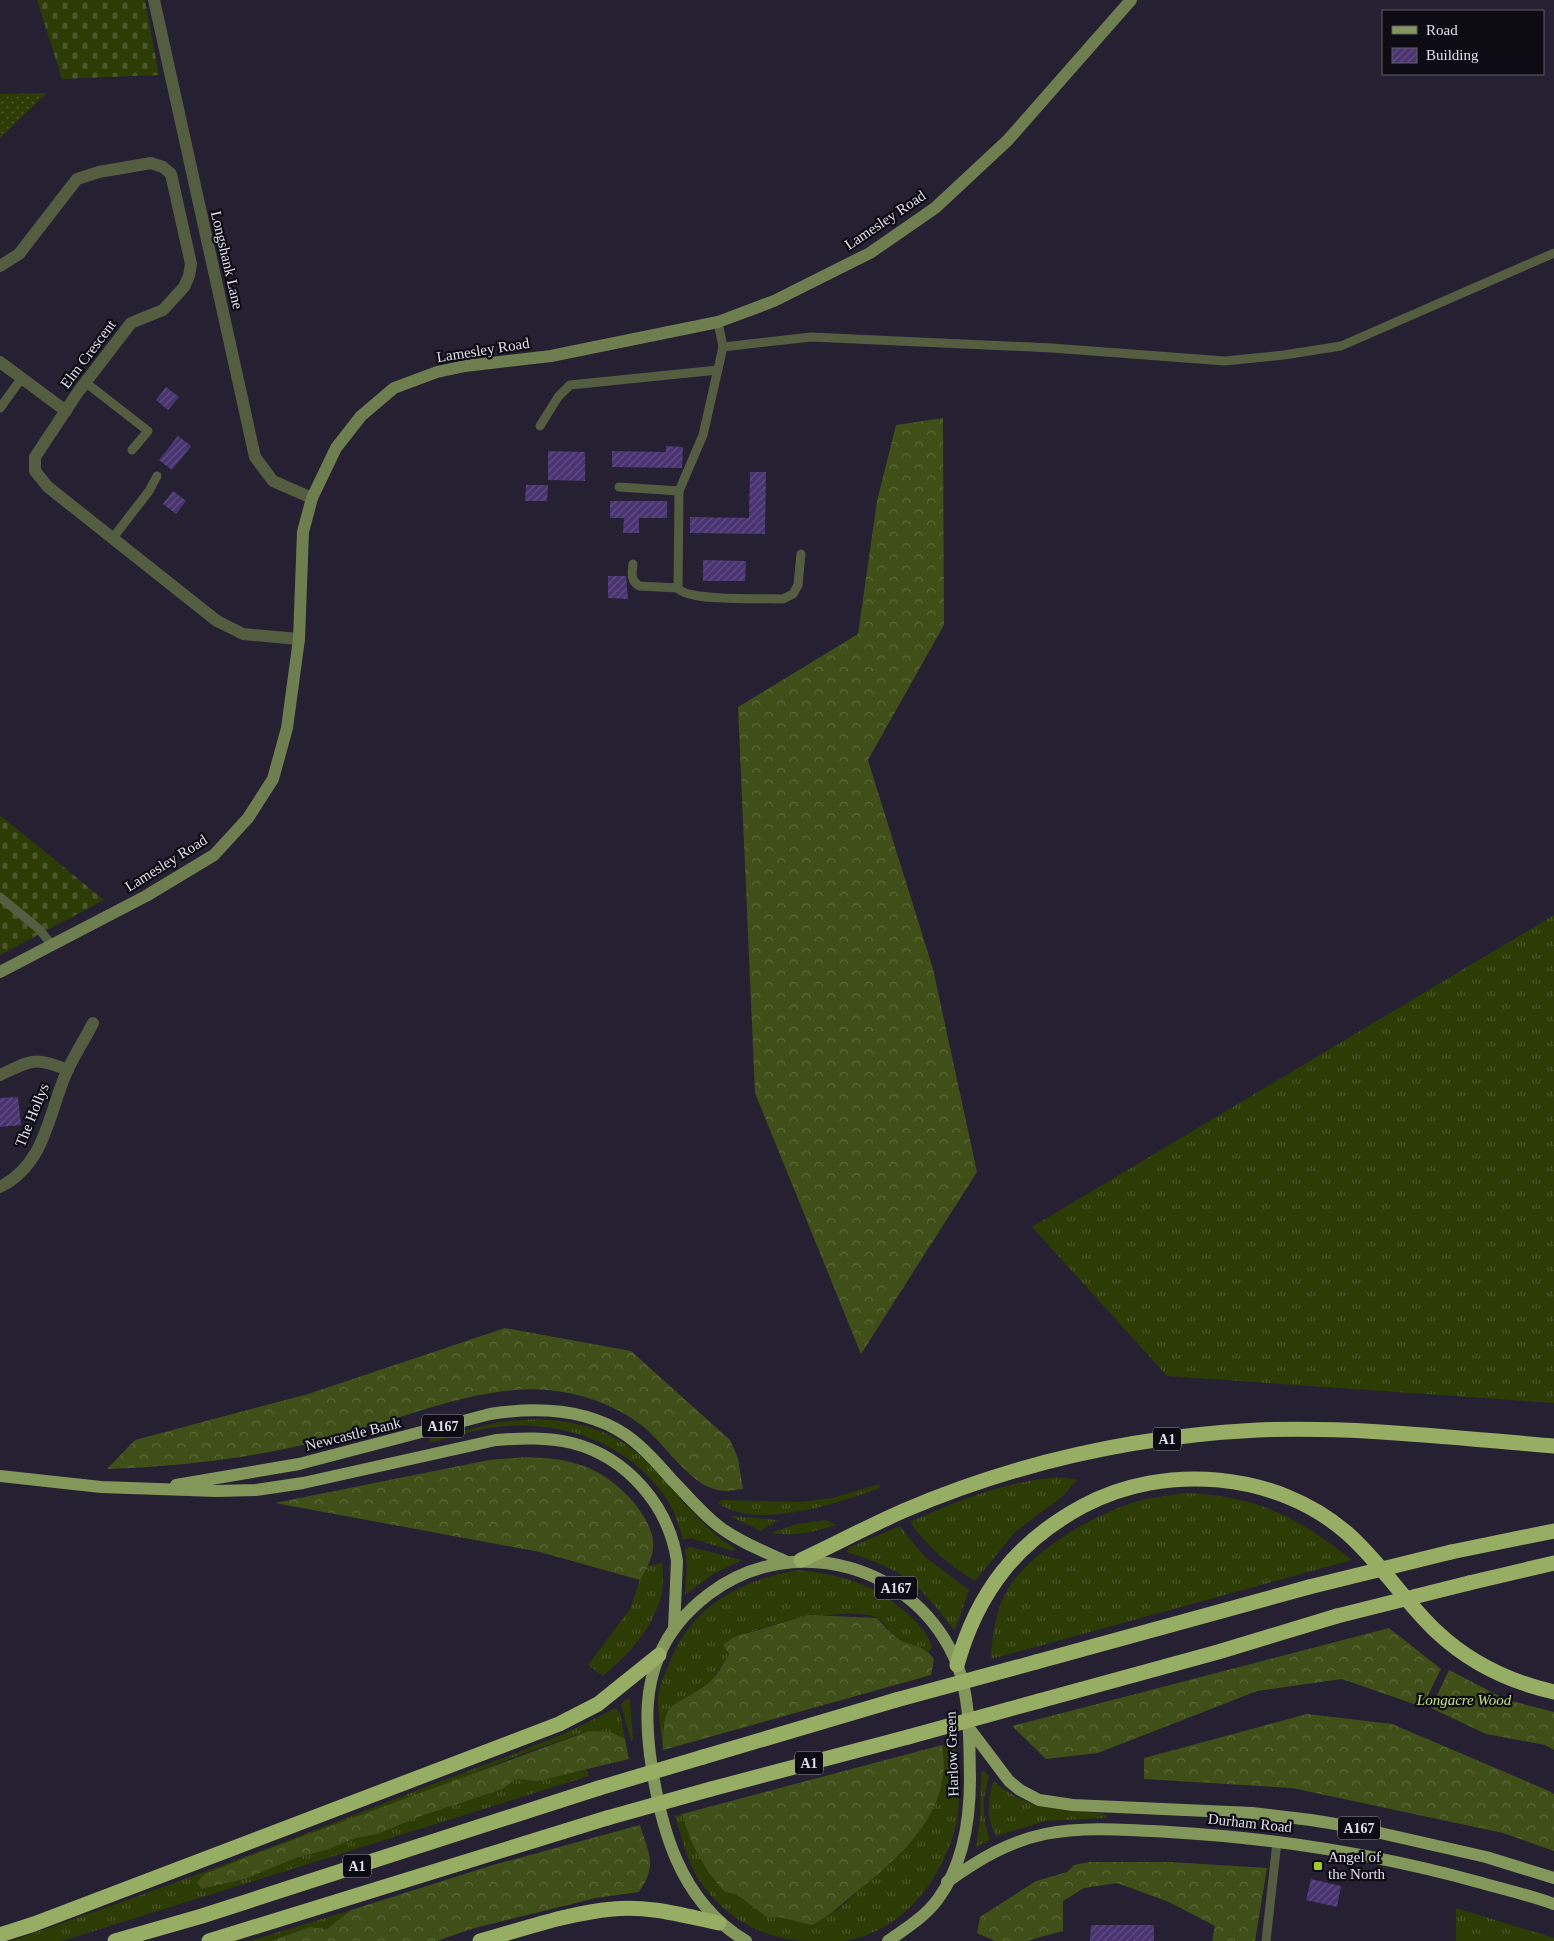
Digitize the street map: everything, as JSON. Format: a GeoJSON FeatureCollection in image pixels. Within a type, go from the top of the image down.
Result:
{"type":"FeatureCollection","features":[{"type":"Feature","properties":{"kind":"highway","name":"A1"},"geometry":{"type":"LineString","coordinates":[[801,1560],[892,1516],[944,1495],[1024,1469],[1076,1455],[1140,1442],[1250,1431],[1317,1430],[1554,1446]]}},
{"type":"Feature","properties":{"kind":"highway"},"geometry":{"type":"LineString","coordinates":[[957,1665],[968,1629],[986,1594],[1009,1564],[1042,1532],[1096,1499],[1123,1489],[1162,1481],[1211,1479],[1240,1483],[1268,1490],[1296,1501],[1321,1515],[1346,1532],[1367,1551],[1436,1631],[1457,1649],[1506,1678],[1554,1692]]}},
{"type":"Feature","properties":{"kind":"highway","name":"A1"},"geometry":{"type":"LineString","coordinates":[[115,1941],[202,1916],[599,1788],[896,1700],[1309,1587],[1451,1552],[1554,1531]]}},
{"type":"Feature","properties":{"kind":"highway","name":"A1"},"geometry":{"type":"LineString","coordinates":[[209,1941],[607,1818],[1218,1652],[1337,1616],[1554,1563]]}},
{"type":"Feature","properties":{"kind":"highway"},"geometry":{"type":"LineString","coordinates":[[0,1935],[34,1924],[559,1724],[598,1704],[659,1655]]}},
{"type":"Feature","properties":{"kind":"highway"},"geometry":{"type":"LineString","coordinates":[[480,1941],[548,1922],[614,1908],[636,1909],[719,1922]]}},
{"type":"Feature","properties":{"kind":"main road","name":"Newcastle Bank"},"geometry":{"type":"LineString","coordinates":[[146,1489],[299,1464],[490,1414],[538,1409],[581,1416],[625,1435],[643,1450],[697,1507],[721,1528],[749,1545],[784,1561]]}},
{"type":"Feature","properties":{"kind":"main road","name":"Newcastle Bank"},"geometry":{"type":"LineString","coordinates":[[0,1476],[56,1483],[146,1489],[216,1492],[256,1490],[303,1483],[496,1440],[528,1437],[573,1443],[611,1460],[650,1494],[661,1511],[677,1561],[674,1629]]}},
{"type":"Feature","properties":{"kind":"main road","name":"Harlow Green"},"geometry":{"type":"LineString","coordinates":[[746,1941],[719,1922],[694,1892],[676,1864],[665,1832],[655,1790],[646,1725],[647,1701],[659,1655],[674,1629],[699,1601],[722,1584],[747,1572],[784,1561],[801,1560],[855,1569],[892,1586],[923,1612],[948,1648],[957,1665],[966,1698],[969,1728],[970,1810],[962,1847],[938,1900],[914,1923],[888,1941]]}},
{"type":"Feature","properties":{"kind":"main road","name":"Durham Road"},"geometry":{"type":"LineString","coordinates":[[969,1728],[1009,1781],[1020,1790],[1040,1800],[1073,1805],[1252,1813],[1311,1820],[1354,1827],[1476,1855],[1554,1878]]}},
{"type":"Feature","properties":{"kind":"main road","name":"Durham Road"},"geometry":{"type":"LineString","coordinates":[[947,1882],[983,1857],[998,1850],[1020,1841],[1071,1830],[1226,1836],[1278,1842],[1416,1865],[1554,1904]]}},
{"type":"Feature","properties":{"kind":"street","name":"Longshank Lane"},"geometry":{"type":"LineString","coordinates":[[154,0],[255,457],[273,481],[312,498]]}},
{"type":"Feature","properties":{"kind":"street","name":"Lamesley Road"},"geometry":{"type":"LineString","coordinates":[[0,972],[146,896],[214,854],[248,818],[273,779],[287,728],[299,639],[303,532],[312,498],[336,448],[361,416],[394,388],[437,372],[551,356],[718,322],[774,301],[870,253],[934,208],[1008,140],[1131,0]]}},
{"type":"Feature","properties":{"kind":"street","name":"Elm Crescent"},"geometry":{"type":"LineString","coordinates":[[0,266],[19,254],[77,179],[99,172],[151,163],[162,167],[171,174],[191,264],[189,276],[184,287],[163,310],[131,323],[85,382],[35,457],[35,471],[48,487],[217,621],[243,634],[299,639]]}},
{"type":"Feature","properties":{"kind":"street"},"geometry":{"type":"LineString","coordinates":[[0,362],[66,411]]}},
{"type":"Feature","properties":{"kind":"street","name":"The Hollys"},"geometry":{"type":"LineString","coordinates":[[0,1188],[26,1170],[38,1150],[68,1070],[93,1023]]}},
{"type":"Feature","properties":{"kind":"street","name":"The Hollys"},"geometry":{"type":"LineString","coordinates":[[0,1075],[30,1061],[39,1059],[68,1070]]}},
{"type":"Feature","properties":{"kind":"street"},"geometry":{"type":"LineString","coordinates":[[902,1941],[914,1923]]}},
{"type":"Feature","properties":{"kind":"lane"},"geometry":{"type":"LineString","coordinates":[[723,347],[811,338],[1052,348],[1225,361],[1284,355],[1341,346],[1554,252]]}},
{"type":"Feature","properties":{"kind":"lane"},"geometry":{"type":"LineString","coordinates":[[678,588],[679,491],[701,442],[718,370],[723,347],[718,322]]}},
{"type":"Feature","properties":{"kind":"lane"},"geometry":{"type":"LineString","coordinates":[[540,426],[558,397],[570,385],[718,370]]}},
{"type":"Feature","properties":{"kind":"lane"},"geometry":{"type":"LineString","coordinates":[[0,408],[21,379]]}},
{"type":"Feature","properties":{"kind":"lane"},"geometry":{"type":"LineString","coordinates":[[85,382],[148,431],[132,450]]}},
{"type":"Feature","properties":{"kind":"lane"},"geometry":{"type":"LineString","coordinates":[[112,539],[149,491],[157,476]]}},
{"type":"Feature","properties":{"kind":"lane"},"geometry":{"type":"LineString","coordinates":[[619,486],[679,491]]}},
{"type":"Feature","properties":{"kind":"lane"},"geometry":{"type":"LineString","coordinates":[[633,564],[632,577],[639,586],[678,588],[682,592],[702,596],[783,599],[793,594],[798,585],[801,554]]}},
{"type":"Feature","properties":{"kind":"lane"},"geometry":{"type":"LineString","coordinates":[[0,897],[39,929],[52,945]]}},
{"type":"Feature","properties":{"kind":"lane"},"geometry":{"type":"LineString","coordinates":[[1266,1941],[1278,1842]]}},
{"type":"Feature","properties":{"kind":"green space"},"geometry":{"type":"Polygon","coordinates":[[[37,0],[145,0],[159,75],[62,79],[37,0]]]}},
{"type":"Feature","properties":{"kind":"green space"},"geometry":{"type":"Polygon","coordinates":[[[47,93],[3,135],[0,138],[0,94],[47,93]]]}},
{"type":"Feature","properties":{"kind":"green space"},"geometry":{"type":"Polygon","coordinates":[[[943,418],[944,625],[868,760],[933,969],[977,1172],[861,1354],[755,1093],[738,707],[858,634],[877,501],[896,425],[943,418]]]}},
{"type":"Feature","properties":{"kind":"green space"},"geometry":{"type":"Polygon","coordinates":[[[0,815],[104,900],[0,955],[0,815]]]}},
{"type":"Feature","properties":{"kind":"green space"},"geometry":{"type":"Polygon","coordinates":[[[1554,915],[1554,1403],[1167,1376],[1032,1227],[1554,915]]]}},
{"type":"Feature","properties":{"kind":"green space"},"geometry":{"type":"Polygon","coordinates":[[[505,1328],[631,1351],[730,1440],[738,1458],[743,1489],[720,1491],[706,1486],[687,1471],[641,1425],[620,1411],[584,1397],[547,1390],[521,1390],[466,1398],[331,1438],[248,1456],[164,1466],[107,1469],[135,1440],[308,1394],[505,1328]]]}},
{"type":"Feature","properties":{"kind":"green space"},"geometry":{"type":"Polygon","coordinates":[[[539,1419],[580,1425],[600,1431],[619,1440],[650,1465],[704,1524],[736,1549],[732,1551],[691,1538],[683,1540],[677,1520],[668,1501],[652,1480],[633,1463],[612,1449],[589,1438],[565,1430],[539,1426],[514,1426],[488,1428],[429,1443],[430,1439],[499,1422],[539,1419]]]}},
{"type":"Feature","properties":{"kind":"green space"},"geometry":{"type":"Polygon","coordinates":[[[527,1457],[563,1460],[584,1466],[606,1477],[627,1495],[644,1517],[650,1528],[653,1540],[652,1555],[640,1580],[540,1552],[275,1503],[489,1460],[527,1457]]]}},
{"type":"Feature","properties":{"kind":"green space"},"geometry":{"type":"Polygon","coordinates":[[[1062,1477],[1077,1480],[1063,1496],[1015,1532],[975,1581],[956,1569],[940,1555],[924,1540],[910,1522],[984,1492],[1023,1482],[1062,1477]]]}},
{"type":"Feature","properties":{"kind":"green space"},"geometry":{"type":"Polygon","coordinates":[[[879,1484],[880,1488],[843,1501],[798,1512],[776,1515],[754,1515],[734,1511],[718,1503],[722,1500],[802,1502],[832,1498],[879,1484]]]}},
{"type":"Feature","properties":{"kind":"green space"},"geometry":{"type":"Polygon","coordinates":[[[1183,1493],[1232,1498],[1254,1503],[1313,1531],[1352,1560],[991,1659],[994,1626],[1004,1596],[1014,1580],[1044,1550],[1082,1525],[1120,1507],[1143,1500],[1183,1493]]]}},
{"type":"Feature","properties":{"kind":"green space"},"geometry":{"type":"Polygon","coordinates":[[[730,1516],[778,1520],[761,1531],[730,1516]]]}},
{"type":"Feature","properties":{"kind":"green space"},"geometry":{"type":"Polygon","coordinates":[[[826,1520],[836,1525],[804,1533],[771,1533],[796,1524],[826,1520]]]}},
{"type":"Feature","properties":{"kind":"green space"},"geometry":{"type":"Polygon","coordinates":[[[900,1526],[924,1556],[969,1590],[956,1628],[953,1629],[925,1595],[900,1574],[880,1564],[847,1552],[848,1548],[900,1526]]]}},
{"type":"Feature","properties":{"kind":"green space"},"geometry":{"type":"Polygon","coordinates":[[[690,1547],[742,1560],[713,1574],[685,1595],[687,1565],[685,1549],[690,1547]]]}},
{"type":"Feature","properties":{"kind":"green space"},"geometry":{"type":"Polygon","coordinates":[[[662,1563],[663,1580],[656,1612],[638,1641],[603,1676],[588,1665],[630,1609],[640,1580],[648,1566],[662,1563]]]}},
{"type":"Feature","properties":{"kind":"green space"},"geometry":{"type":"Polygon","coordinates":[[[798,1570],[843,1578],[882,1594],[907,1613],[922,1629],[932,1647],[929,1652],[897,1638],[876,1617],[862,1614],[821,1616],[753,1631],[724,1645],[729,1653],[714,1678],[663,1725],[663,1750],[658,1712],[659,1691],[678,1644],[690,1626],[704,1611],[737,1589],[756,1581],[798,1570]]]}},
{"type":"Feature","properties":{"kind":"green space"},"geometry":{"type":"Polygon","coordinates":[[[809,1615],[877,1618],[897,1638],[922,1648],[930,1654],[934,1659],[931,1675],[663,1750],[663,1733],[667,1713],[671,1707],[713,1679],[729,1654],[723,1645],[734,1637],[809,1615]]]}},
{"type":"Feature","properties":{"kind":"green space"},"geometry":{"type":"Polygon","coordinates":[[[1389,1628],[1441,1669],[1422,1707],[1342,1679],[1257,1691],[1098,1753],[1046,1759],[1012,1726],[1389,1628]]]}},
{"type":"Feature","properties":{"kind":"green space","name":"Longacre Wood"},"geometry":{"type":"Polygon","coordinates":[[[1449,1670],[1507,1700],[1554,1712],[1554,1750],[1545,1745],[1486,1734],[1431,1708],[1449,1670]]]}},
{"type":"Feature","properties":{"kind":"green space"},"geometry":{"type":"Polygon","coordinates":[[[628,1698],[630,1700],[633,1740],[631,1741],[621,1704],[628,1698]]]}},
{"type":"Feature","properties":{"kind":"green space"},"geometry":{"type":"Polygon","coordinates":[[[615,1708],[620,1713],[625,1739],[611,1732],[589,1731],[522,1754],[417,1796],[263,1851],[201,1889],[245,1879],[296,1858],[326,1850],[356,1838],[378,1834],[418,1817],[503,1789],[515,1779],[538,1781],[561,1774],[587,1770],[589,1776],[62,1941],[11,1941],[218,1867],[521,1751],[570,1731],[615,1708]]]}},
{"type":"Feature","properties":{"kind":"green space"},"geometry":{"type":"Polygon","coordinates":[[[1307,1714],[1392,1724],[1547,1790],[1554,1794],[1554,1851],[1503,1833],[1292,1788],[1144,1779],[1144,1758],[1307,1714]]]}},
{"type":"Feature","properties":{"kind":"green space"},"geometry":{"type":"Polygon","coordinates":[[[589,1731],[611,1732],[625,1739],[629,1759],[538,1781],[515,1779],[503,1789],[418,1817],[378,1834],[356,1838],[326,1850],[296,1858],[245,1879],[201,1889],[197,1882],[205,1874],[263,1851],[589,1731]]]}},
{"type":"Feature","properties":{"kind":"green space"},"geometry":{"type":"Polygon","coordinates":[[[954,1742],[958,1772],[959,1805],[950,1845],[941,1865],[917,1900],[902,1915],[885,1927],[865,1936],[844,1941],[796,1940],[764,1933],[736,1918],[724,1908],[701,1883],[692,1867],[675,1816],[682,1814],[690,1838],[736,1894],[768,1918],[778,1917],[794,1921],[837,1910],[855,1894],[944,1758],[942,1745],[954,1742]]]}},
{"type":"Feature","properties":{"kind":"green space"},"geometry":{"type":"Polygon","coordinates":[[[942,1745],[944,1769],[940,1791],[932,1811],[920,1830],[890,1864],[835,1910],[812,1925],[778,1917],[768,1918],[736,1894],[725,1892],[710,1874],[699,1856],[689,1836],[682,1814],[942,1745]]]}},
{"type":"Feature","properties":{"kind":"green space"},"geometry":{"type":"Polygon","coordinates":[[[984,1771],[989,1777],[984,1809],[985,1824],[990,1840],[976,1847],[980,1818],[981,1772],[984,1771]]]}},
{"type":"Feature","properties":{"kind":"green space"},"geometry":{"type":"Polygon","coordinates":[[[994,1781],[1006,1791],[1031,1803],[1072,1811],[1102,1813],[1107,1818],[1045,1821],[996,1836],[989,1815],[990,1795],[994,1781]]]}},
{"type":"Feature","properties":{"kind":"green space"},"geometry":{"type":"Polygon","coordinates":[[[640,1825],[649,1852],[650,1866],[645,1882],[639,1892],[596,1898],[471,1929],[437,1941],[271,1941],[310,1927],[327,1929],[351,1910],[493,1865],[640,1825]]]}},
{"type":"Feature","properties":{"kind":"green space"},"geometry":{"type":"Polygon","coordinates":[[[1090,1862],[1170,1862],[1267,1868],[1255,1941],[1212,1941],[1215,1926],[1169,1902],[1117,1883],[1084,1888],[1063,1901],[1063,1931],[1026,1941],[995,1941],[977,1933],[980,1917],[1036,1881],[1067,1872],[1074,1865],[1090,1862]]]}},
{"type":"Feature","properties":{"kind":"green space"},"geometry":{"type":"Polygon","coordinates":[[[1456,1908],[1554,1938],[1554,1941],[1456,1941],[1456,1908]]]}},
{"type":"Feature","properties":{"kind":"green space"},"geometry":{"type":"Polygon","coordinates":[[[351,1910],[327,1929],[310,1927],[271,1941],[249,1941],[351,1910]]]}},
{"type":"Feature","properties":{"kind":"building"},"geometry":{"type":"Polygon","coordinates":[[[166,387],[179,397],[168,410],[156,400],[166,387]]]}},
{"type":"Feature","properties":{"kind":"building"},"geometry":{"type":"Polygon","coordinates":[[[178,436],[191,446],[172,470],[159,460],[178,436]]]}},
{"type":"Feature","properties":{"kind":"building"},"geometry":{"type":"Polygon","coordinates":[[[666,446],[683,447],[682,468],[612,467],[612,451],[666,452],[666,446]]]}},
{"type":"Feature","properties":{"kind":"building"},"geometry":{"type":"Polygon","coordinates":[[[548,451],[585,452],[585,481],[548,480],[548,451]]]}},
{"type":"Feature","properties":{"kind":"building"},"geometry":{"type":"Polygon","coordinates":[[[750,472],[766,472],[765,534],[690,533],[690,517],[749,518],[750,472]]]}},
{"type":"Feature","properties":{"kind":"building"},"geometry":{"type":"Polygon","coordinates":[[[526,485],[548,485],[547,501],[525,501],[526,485]]]}},
{"type":"Feature","properties":{"kind":"building"},"geometry":{"type":"Polygon","coordinates":[[[173,491],[186,501],[176,514],[163,504],[173,491]]]}},
{"type":"Feature","properties":{"kind":"building"},"geometry":{"type":"Polygon","coordinates":[[[610,501],[667,501],[667,518],[639,518],[639,533],[623,533],[624,518],[610,518],[610,501]]]}},
{"type":"Feature","properties":{"kind":"building"},"geometry":{"type":"Polygon","coordinates":[[[703,560],[746,561],[745,581],[703,581],[703,560]]]}},
{"type":"Feature","properties":{"kind":"building"},"geometry":{"type":"Polygon","coordinates":[[[608,576],[626,576],[628,599],[608,598],[608,576]]]}},
{"type":"Feature","properties":{"kind":"building"},"geometry":{"type":"Polygon","coordinates":[[[18,1097],[21,1125],[0,1127],[0,1098],[18,1097]]]}},
{"type":"Feature","properties":{"kind":"building"},"geometry":{"type":"Polygon","coordinates":[[[1311,1879],[1341,1886],[1337,1907],[1306,1900],[1311,1879]]]}},
{"type":"Feature","properties":{"kind":"building"},"geometry":{"type":"Polygon","coordinates":[[[1091,1925],[1154,1925],[1154,1941],[1090,1941],[1091,1925]]]}},
{"type":"Feature","properties":{"kind":"place","name":"Angel of the North"},"geometry":{"type":"Point","coordinates":[1318,1866]}}]}
